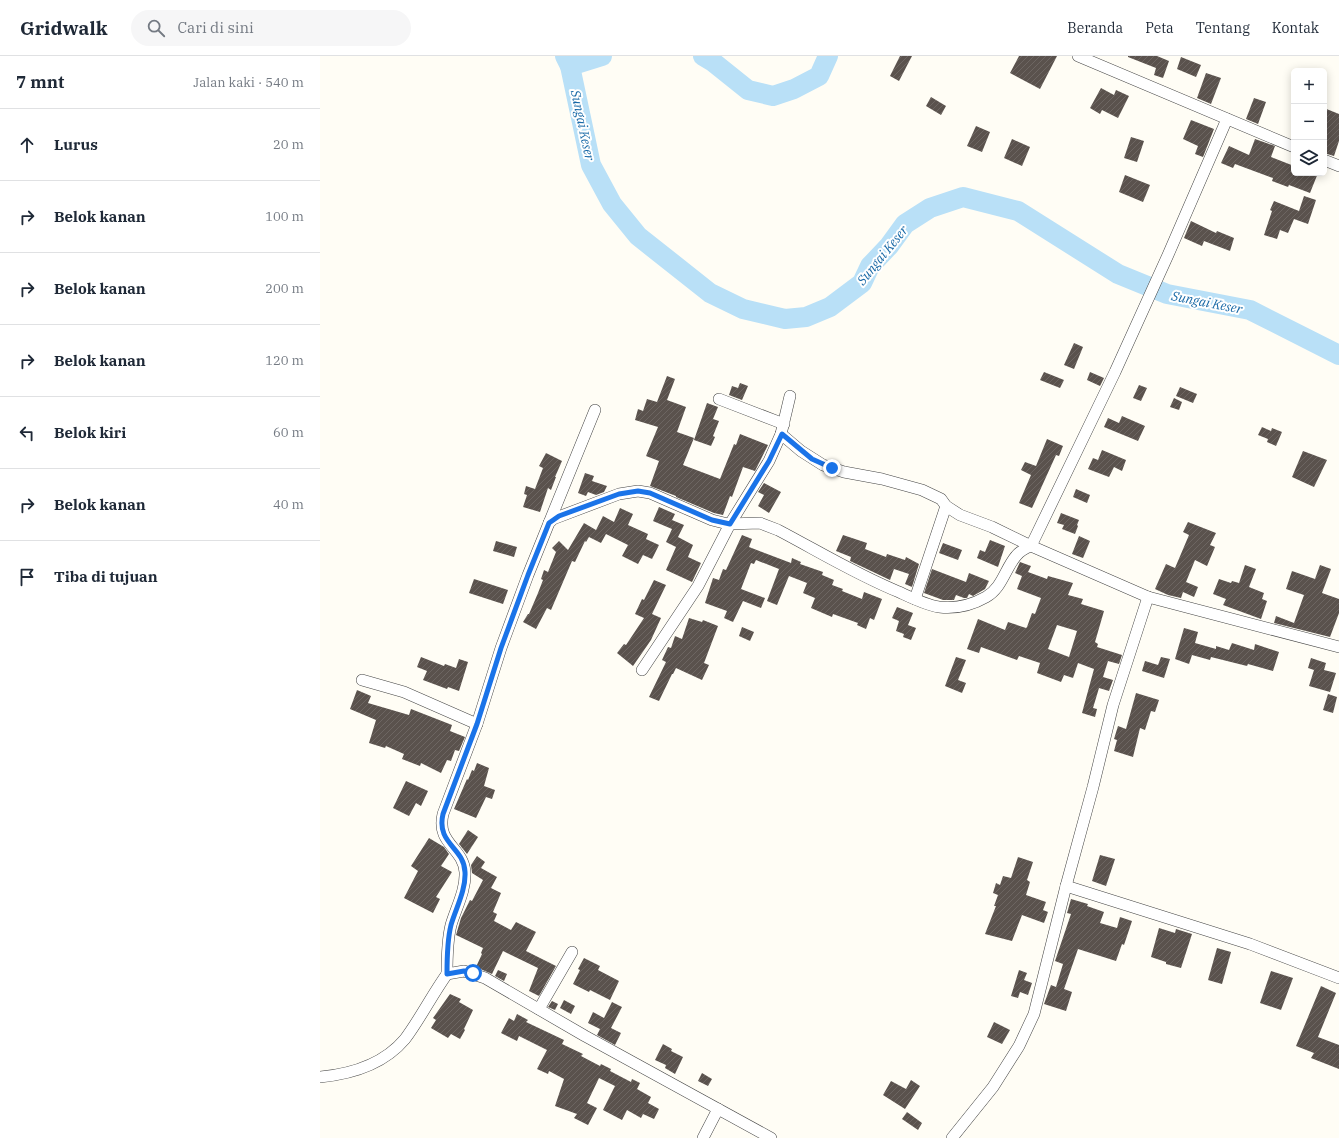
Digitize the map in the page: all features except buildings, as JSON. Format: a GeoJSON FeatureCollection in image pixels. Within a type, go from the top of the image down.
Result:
{"type":"FeatureCollection","features":[{"type":"Feature","properties":{"kind":"street"},"geometry":{"type":"LineString","coordinates":[[1078,56],[1291,146]]}},
{"type":"Feature","properties":{"kind":"street"},"geometry":{"type":"LineString","coordinates":[[549,523],[559,516],[619,494],[638,491],[650,493],[712,520],[730,524],[752,522],[766,525],[783,532],[870,580],[938,607],[955,608],[972,604],[988,596],[1000,584],[1016,556],[1031,546],[1115,372],[1227,119]]}},
{"type":"Feature","properties":{"kind":"street"},"geometry":{"type":"LineString","coordinates":[[1327,161],[1339,166]]}},
{"type":"Feature","properties":{"kind":"street"},"geometry":{"type":"LineString","coordinates":[[642,670],[698,586],[730,524],[769,461],[783,429],[790,396]]}},
{"type":"Feature","properties":{"kind":"street"},"geometry":{"type":"LineString","coordinates":[[719,399],[783,429],[801,451],[823,465],[844,472],[882,479],[922,490],[941,499],[946,506],[960,515],[992,527],[1031,546],[1148,597],[1339,647]]}},
{"type":"Feature","properties":{"kind":"street"},"geometry":{"type":"LineString","coordinates":[[320,1077],[350,1072],[385,1058],[405,1039],[447,974],[448,940],[451,925],[464,884],[465,870],[463,861],[445,837],[442,830],[441,824],[443,814],[477,724],[501,648],[533,561],[595,410]]}},
{"type":"Feature","properties":{"kind":"street"},"geometry":{"type":"LineString","coordinates":[[915,599],[946,506]]}},
{"type":"Feature","properties":{"kind":"street"},"geometry":{"type":"LineString","coordinates":[[952,1138],[981,1103],[992,1087],[1019,1046],[1034,1014],[1113,705],[1148,597]]}},
{"type":"Feature","properties":{"kind":"street"},"geometry":{"type":"LineString","coordinates":[[362,680],[404,692],[477,724]]}},
{"type":"Feature","properties":{"kind":"street"},"geometry":{"type":"LineString","coordinates":[[1066,886],[1250,944],[1339,978]]}},
{"type":"Feature","properties":{"kind":"street"},"geometry":{"type":"LineString","coordinates":[[539,1009],[572,952]]}},
{"type":"Feature","properties":{"kind":"street"},"geometry":{"type":"LineString","coordinates":[[447,974],[464,971],[484,978],[585,1036],[771,1138]]}},
{"type":"Feature","properties":{"kind":"street"},"geometry":{"type":"LineString","coordinates":[[703,1138],[718,1109]]}},
{"type":"Feature","properties":{"kind":"waterway","name":"Sungai Keser"},"geometry":{"type":"LineString","coordinates":[[565,56],[570,66],[591,165],[612,204],[638,236],[710,293],[743,309],[785,319],[806,317],[830,307],[862,283],[870,266],[889,246],[905,224],[930,208],[963,197],[1018,211],[1118,274],[1167,294],[1250,310],[1339,355]]}},
{"type":"Feature","properties":{"kind":"waterway"},"geometry":{"type":"LineString","coordinates":[[570,66],[602,56]]}},
{"type":"Feature","properties":{"kind":"waterway"},"geometry":{"type":"LineString","coordinates":[[703,56],[713,62],[748,90],[773,96],[794,89],[819,76],[828,56]]}},
{"type":"Feature","properties":{"kind":"route"},"geometry":{"type":"LineString","coordinates":[[473,973],[456,971],[447,974],[448,940],[451,925],[464,884],[465,870],[463,861],[445,837],[441,824],[443,814],[477,724],[501,648],[549,523],[559,516],[619,494],[638,491],[650,493],[712,520],[730,524],[769,461],[782,434],[812,459],[832,468]]}}]}
